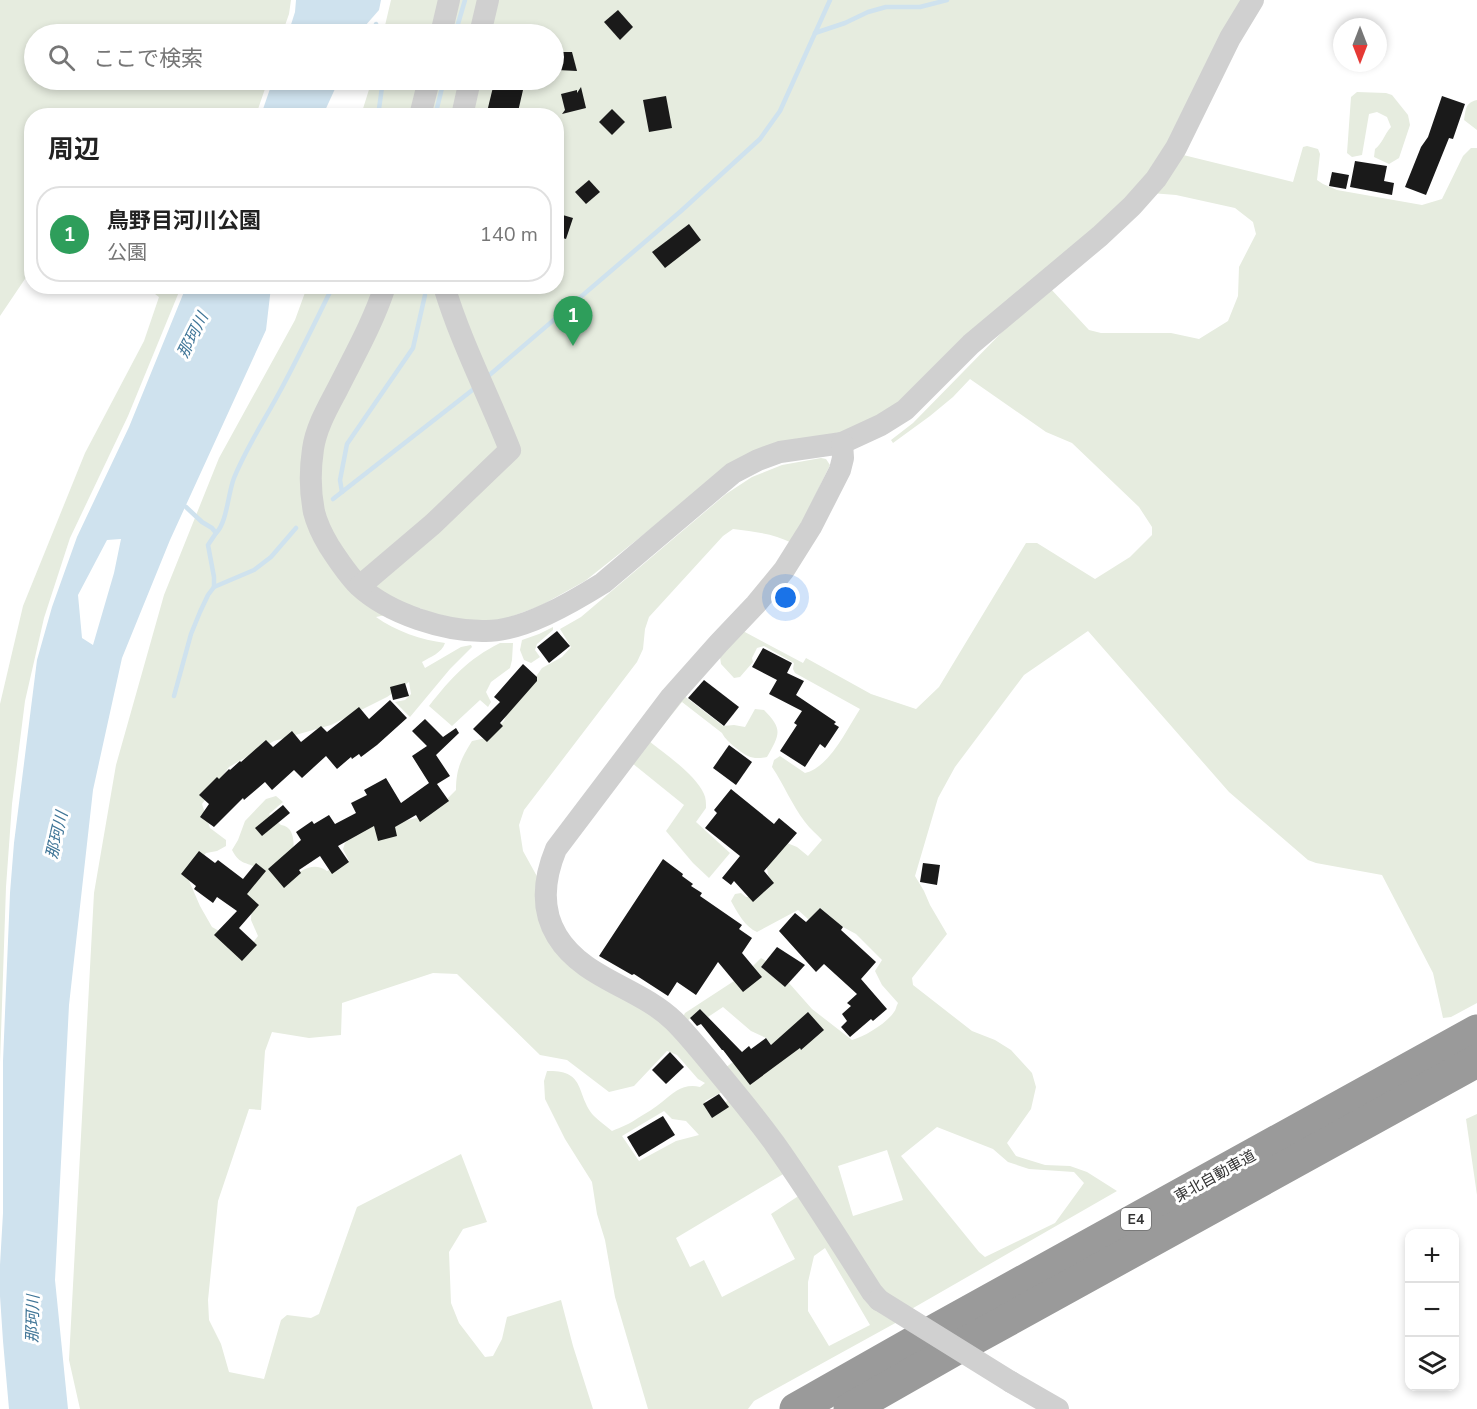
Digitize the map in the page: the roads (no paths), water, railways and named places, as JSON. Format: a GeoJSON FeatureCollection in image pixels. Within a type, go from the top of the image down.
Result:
{"type":"FeatureCollection","features":[{"type":"Feature","properties":{"kind":"highway","name":"東北自動車道"},"geometry":{"type":"LineString","coordinates":[[796,1409],[1477,1031]]}},
{"type":"Feature","properties":{"kind":"highway","name":"東北自動車道"},"geometry":{"type":"LineString","coordinates":[[850,1409],[976,1337],[1477,1061]]}},
{"type":"Feature","properties":{"kind":"street"},"geometry":{"type":"LineString","coordinates":[[443,24],[449,0]]}},
{"type":"Feature","properties":{"kind":"street"},"geometry":{"type":"LineString","coordinates":[[482,24],[488,0]]}},
{"type":"Feature","properties":{"kind":"street"},"geometry":{"type":"LineString","coordinates":[[382,294],[378,308],[320,422],[313,448],[310,480],[315,513],[323,536],[338,561],[360,586],[385,604],[419,621],[486,632],[516,626],[579,598],[603,583],[733,473],[780,452],[842,443],[881,425],[905,410],[971,344],[1100,236],[1132,206],[1156,179],[1176,148],[1230,38],[1253,0]]}},
{"type":"Feature","properties":{"kind":"street"},"geometry":{"type":"LineString","coordinates":[[422,108],[426,90]]}},
{"type":"Feature","properties":{"kind":"street"},"geometry":{"type":"LineString","coordinates":[[464,108],[468,90]]}},
{"type":"Feature","properties":{"kind":"street"},"geometry":{"type":"LineString","coordinates":[[360,586],[433,524],[510,450],[447,294]]}},
{"type":"Feature","properties":{"kind":"street"},"geometry":{"type":"LineString","coordinates":[[842,443],[843,458],[840,470],[811,526],[784,570],[671,697],[556,849],[546,878],[546,904],[552,927],[566,950],[582,963],[658,1008],[683,1030],[774,1142],[879,1300],[1058,1409]]}},
{"type":"Feature","properties":{"kind":"water"},"geometry":{"type":"Polygon","coordinates":[[[296,0],[381,0],[379,10],[367,24],[291,24],[296,0]]]}},
{"type":"Feature","properties":{"kind":"water"},"geometry":{"type":"Polygon","coordinates":[[[270,90],[334,90],[326,108],[263,108],[270,90]]]}},
{"type":"Feature","properties":{"kind":"water","name":"那珂川"},"geometry":{"type":"Polygon","coordinates":[[[183,294],[270,294],[266,330],[170,540],[122,658],[93,790],[69,1005],[55,1280],[68,1409],[9,1409],[0,1296],[0,1265],[3,1213],[3,1061],[10,893],[37,660],[52,607],[77,537],[129,427],[183,294]],[[121,539],[107,540],[78,595],[82,638],[93,645],[114,573],[121,539]]]}},
{"type":"Feature","properties":{"kind":"waterway"},"geometry":{"type":"LineString","coordinates":[[458,24],[465,0]]}},
{"type":"Feature","properties":{"kind":"waterway"},"geometry":{"type":"LineString","coordinates":[[486,378],[681,211],[760,139],[780,111],[830,0]]}},
{"type":"Feature","properties":{"kind":"waterway"},"geometry":{"type":"LineString","coordinates":[[815,33],[886,7],[920,7],[947,0]]}},
{"type":"Feature","properties":{"kind":"waterway"},"geometry":{"type":"LineString","coordinates":[[379,108],[382,90]]}},
{"type":"Feature","properties":{"kind":"waterway"},"geometry":{"type":"LineString","coordinates":[[437,108],[442,90]]}},
{"type":"Feature","properties":{"kind":"waterway"},"geometry":{"type":"LineString","coordinates":[[216,533],[223,522],[232,484],[239,467],[329,294]]}},
{"type":"Feature","properties":{"kind":"waterway"},"geometry":{"type":"LineString","coordinates":[[342,492],[340,480],[347,444],[413,348],[425,295]]}},
{"type":"Feature","properties":{"kind":"waterway"},"geometry":{"type":"LineString","coordinates":[[333,499],[475,388]]}},
{"type":"Feature","properties":{"kind":"waterway"},"geometry":{"type":"LineString","coordinates":[[174,696],[191,634],[208,595],[214,587],[208,545],[216,533],[186,507]]}},
{"type":"Feature","properties":{"kind":"waterway"},"geometry":{"type":"LineString","coordinates":[[214,587],[254,570],[271,557],[296,528]]}},
{"type":"Feature","properties":{"kind":"place","name":"鳥野目河川公園"},"geometry":{"type":"Point","coordinates":[573,346]}}]}
